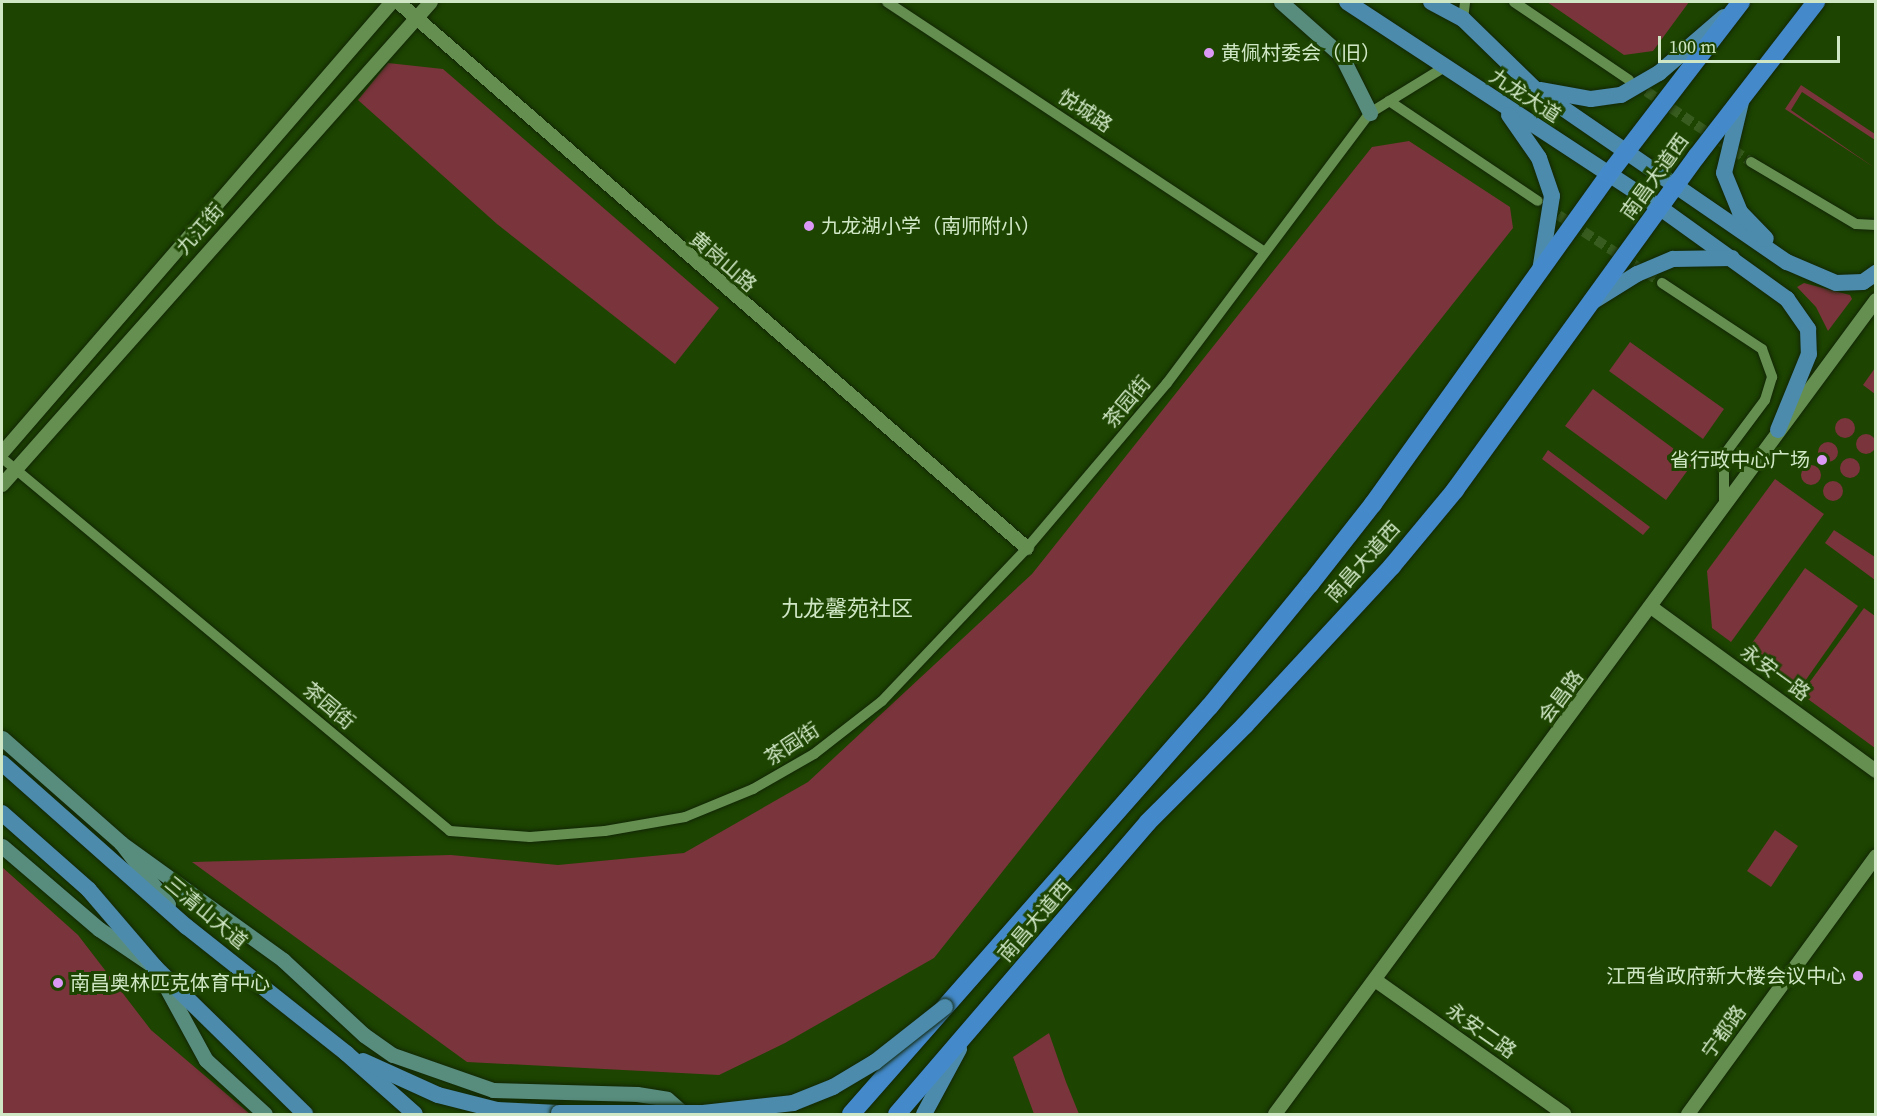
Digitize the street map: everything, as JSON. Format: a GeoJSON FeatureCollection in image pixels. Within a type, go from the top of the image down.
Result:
{"type":"FeatureCollection","features":[{"type":"Feature","properties":{"kind":"highway","name":"南昌大道西"},"geometry":{"type":"LineString","coordinates":[[851,1114],[1210,706],[1310,584],[1373,504],[1609,174],[1741,2]]}},
{"type":"Feature","properties":{"kind":"highway","name":"南昌大道西"},"geometry":{"type":"LineString","coordinates":[[897,1114],[1148,822],[1245,725],[1392,566],[1455,490],[1659,207],[1742,97],[1818,2]]}},
{"type":"Feature","properties":{"kind":"main road"},"geometry":{"type":"LineString","coordinates":[[1281,2],[1341,55],[1370,113]]}},
{"type":"Feature","properties":{"kind":"main road","name":"九龙大道"},"geometry":{"type":"LineString","coordinates":[[1347,2],[1505,109],[1683,223],[1788,299],[1808,329],[1809,354],[1778,430]]}},
{"type":"Feature","properties":{"kind":"main road","name":"九龙大道"},"geometry":{"type":"LineString","coordinates":[[1431,2],[1463,19],[1535,89],[1787,262]]}},
{"type":"Feature","properties":{"kind":"main road"},"geometry":{"type":"LineString","coordinates":[[1535,89],[1591,99],[1621,95],[1659,73],[1741,2]]}},
{"type":"Feature","properties":{"kind":"main road"},"geometry":{"type":"LineString","coordinates":[[1742,97],[1724,174],[1740,212],[1787,262],[1836,283],[1863,282],[1875,273]]}},
{"type":"Feature","properties":{"kind":"main road"},"geometry":{"type":"LineString","coordinates":[[1505,109],[1539,158],[1552,196],[1540,273]]}},
{"type":"Feature","properties":{"kind":"main road"},"geometry":{"type":"LineString","coordinates":[[1592,302],[1637,274],[1673,259],[1732,258]]}},
{"type":"Feature","properties":{"kind":"main road"},"geometry":{"type":"LineString","coordinates":[[2,738],[121,843],[283,960],[364,1035],[393,1055],[493,1090],[638,1094],[667,1099],[684,1114]]}},
{"type":"Feature","properties":{"kind":"main road","name":"三清山大道"},"geometry":{"type":"LineString","coordinates":[[2,763],[187,927],[346,1053],[415,1114]]}},
{"type":"Feature","properties":{"kind":"main road"},"geometry":{"type":"LineString","coordinates":[[3,818],[89,890],[155,967],[304,1114]]}},
{"type":"Feature","properties":{"kind":"main road"},"geometry":{"type":"LineString","coordinates":[[121,843],[187,927]]}},
{"type":"Feature","properties":{"kind":"main road"},"geometry":{"type":"LineString","coordinates":[[2,846],[99,929],[155,967],[206,1060],[265,1114]]}},
{"type":"Feature","properties":{"kind":"main road"},"geometry":{"type":"LineString","coordinates":[[346,1053],[438,1095],[497,1110],[560,1113],[703,1113],[793,1103],[833,1087],[875,1062],[945,1007]]}},
{"type":"Feature","properties":{"kind":"main road"},"geometry":{"type":"LineString","coordinates":[[924,1114],[969,1030]]}},
{"type":"Feature","properties":{"kind":"street","name":"九江街"},"geometry":{"type":"LineString","coordinates":[[2,453],[392,2]]}},
{"type":"Feature","properties":{"kind":"street","name":"黄岗山路"},"geometry":{"type":"LineString","coordinates":[[398,2],[1027,548]]}},
{"type":"Feature","properties":{"kind":"street","name":"九江街"},"geometry":{"type":"LineString","coordinates":[[2,485],[414,17],[431,2]]}},
{"type":"Feature","properties":{"kind":"street","name":"悦城路"},"geometry":{"type":"LineString","coordinates":[[887,2],[1263,251]]}},
{"type":"Feature","properties":{"kind":"street"},"geometry":{"type":"LineString","coordinates":[[1463,19],[1465,2]]}},
{"type":"Feature","properties":{"kind":"street"},"geometry":{"type":"LineString","coordinates":[[1514,2],[1629,80]]}},
{"type":"Feature","properties":{"kind":"street","name":"茶园街"},"geometry":{"type":"LineString","coordinates":[[2,458],[450,831],[530,837],[617,829],[686,817],[753,789],[814,754],[882,700],[1027,548],[1167,383],[1263,251],[1370,113],[1443,68]]}},
{"type":"Feature","properties":{"kind":"street"},"geometry":{"type":"LineString","coordinates":[[1389,101],[1538,201]]}},
{"type":"Feature","properties":{"kind":"street"},"geometry":{"type":"LineString","coordinates":[[1751,162],[1856,224],[1875,225]]}},
{"type":"Feature","properties":{"kind":"street"},"geometry":{"type":"LineString","coordinates":[[1662,283],[1762,349],[1772,377],[1765,400],[1724,455],[1724,506]]}},
{"type":"Feature","properties":{"kind":"street","name":"会昌路"},"geometry":{"type":"LineString","coordinates":[[1275,1114],[1651,607],[1875,300]]}},
{"type":"Feature","properties":{"kind":"street","name":"永安一路"},"geometry":{"type":"LineString","coordinates":[[1651,607],[1875,771]]}},
{"type":"Feature","properties":{"kind":"street","name":"宁都路"},"geometry":{"type":"LineString","coordinates":[[1688,1114],[1875,856]]}},
{"type":"Feature","properties":{"kind":"street","name":"永安二路"},"geometry":{"type":"LineString","coordinates":[[1375,980],[1564,1114]]}},
{"type":"Feature","properties":{"kind":"shaded area"},"geometry":{"type":"Polygon","coordinates":[[[1547,2],[1689,2],[1653,51],[1624,55],[1547,2]]]}},
{"type":"Feature","properties":{"kind":"shaded area"},"geometry":{"type":"Polygon","coordinates":[[[388,63],[443,69],[719,308],[675,364],[497,224],[358,100],[388,63]]]}},
{"type":"Feature","properties":{"kind":"shaded area"},"geometry":{"type":"Polygon","coordinates":[[[1801,85],[1875,134],[1875,140],[1802,92],[1791,110],[1875,168],[1785,109],[1801,85]]]}},
{"type":"Feature","properties":{"kind":"shaded area"},"geometry":{"type":"Polygon","coordinates":[[[1409,141],[1510,207],[1513,228],[934,958],[785,1043],[719,1075],[467,1062],[192,862],[451,855],[558,865],[684,853],[808,782],[1032,574],[1372,147],[1409,141]]]}},
{"type":"Feature","properties":{"kind":"shaded area"},"geometry":{"type":"Polygon","coordinates":[[[1804,283],[1850,295],[1852,299],[1828,331],[1816,307],[1797,287],[1804,283]]]}},
{"type":"Feature","properties":{"kind":"shaded area"},"geometry":{"type":"Polygon","coordinates":[[[1630,342],[1724,409],[1703,439],[1609,371],[1630,342]]]}},
{"type":"Feature","properties":{"kind":"shaded area"},"geometry":{"type":"Polygon","coordinates":[[[1875,368],[1875,394],[1863,385],[1875,368]]]}},
{"type":"Feature","properties":{"kind":"shaded area"},"geometry":{"type":"Polygon","coordinates":[[[1593,389],[1693,463],[1666,500],[1565,426],[1593,389]]]}},
{"type":"Feature","properties":{"kind":"shaded area"},"geometry":{"type":"Polygon","coordinates":[[[1845,418],[1852,421],[1855,428],[1852,435],[1845,438],[1838,435],[1835,428],[1838,421],[1845,418]]]}},
{"type":"Feature","properties":{"kind":"shaded area"},"geometry":{"type":"Polygon","coordinates":[[[1866,434],[1873,437],[1876,444],[1873,451],[1866,454],[1859,451],[1856,444],[1859,437],[1866,434]]]}},
{"type":"Feature","properties":{"kind":"shaded area"},"geometry":{"type":"Polygon","coordinates":[[[1828,442],[1835,445],[1838,452],[1835,459],[1828,462],[1821,459],[1818,452],[1821,445],[1828,442]]]}},
{"type":"Feature","properties":{"kind":"shaded area"},"geometry":{"type":"Polygon","coordinates":[[[1548,450],[1650,527],[1643,535],[1542,459],[1548,450]]]}},
{"type":"Feature","properties":{"kind":"shaded area"},"geometry":{"type":"Polygon","coordinates":[[[1850,458],[1857,461],[1860,468],[1857,475],[1850,478],[1843,475],[1840,468],[1843,461],[1850,458]]]}},
{"type":"Feature","properties":{"kind":"shaded area"},"geometry":{"type":"Polygon","coordinates":[[[1811,465],[1818,468],[1821,475],[1818,482],[1811,485],[1804,482],[1801,475],[1804,468],[1811,465]]]}},
{"type":"Feature","properties":{"kind":"shaded area"},"geometry":{"type":"Polygon","coordinates":[[[1775,479],[1824,514],[1731,642],[1712,628],[1707,571],[1775,479]]]}},
{"type":"Feature","properties":{"kind":"shaded area"},"geometry":{"type":"Polygon","coordinates":[[[1833,481],[1840,484],[1843,491],[1840,498],[1833,501],[1826,498],[1823,491],[1826,484],[1833,481]]]}},
{"type":"Feature","properties":{"kind":"shaded area"},"geometry":{"type":"Polygon","coordinates":[[[1834,530],[1875,557],[1875,580],[1825,543],[1834,530]]]}},
{"type":"Feature","properties":{"kind":"shaded area"},"geometry":{"type":"Polygon","coordinates":[[[1805,568],[1858,606],[1798,691],[1745,653],[1805,568]]]}},
{"type":"Feature","properties":{"kind":"shaded area"},"geometry":{"type":"Polygon","coordinates":[[[1864,608],[1875,616],[1875,748],[1801,694],[1864,608]]]}},
{"type":"Feature","properties":{"kind":"shaded area"},"geometry":{"type":"Polygon","coordinates":[[[1775,830],[1798,846],[1771,887],[1747,871],[1775,830]]]}},
{"type":"Feature","properties":{"kind":"shaded area","name":"南昌奥林匹克体育中心"},"geometry":{"type":"Polygon","coordinates":[[[2,867],[78,935],[151,1030],[250,1114],[2,1114],[2,867]]]}},
{"type":"Feature","properties":{"kind":"shaded area"},"geometry":{"type":"Polygon","coordinates":[[[1049,1033],[1079,1114],[1034,1114],[1013,1057],[1049,1033]]]}},
{"type":"Feature","properties":{"kind":"tunnel"},"geometry":{"type":"LineString","coordinates":[[1634,83],[1751,162]]}},
{"type":"Feature","properties":{"kind":"tunnel"},"geometry":{"type":"LineString","coordinates":[[1546,207],[1662,283]]}},
{"type":"Feature","properties":{"kind":"place","name":"黄佩村委会（旧）"},"geometry":{"type":"Point","coordinates":[1209,53]}},
{"type":"Feature","properties":{"kind":"place","name":"九龙湖小学（南师附小）"},"geometry":{"type":"Point","coordinates":[809,226]}},
{"type":"Feature","properties":{"kind":"place","name":"省行政中心广场"},"geometry":{"type":"Point","coordinates":[1822,460]}},
{"type":"Feature","properties":{"kind":"place","name":"江西省政府新大楼会议中心"},"geometry":{"type":"Point","coordinates":[1858,976]}},
{"type":"Feature","properties":{"kind":"place","name":"南昌奥林匹克体育中心"},"geometry":{"type":"Point","coordinates":[58,983]}},
{"type":"Feature","properties":{"kind":"district","name":"九龙馨苑社区"},"geometry":{"type":"Point","coordinates":[847,609]}}]}
